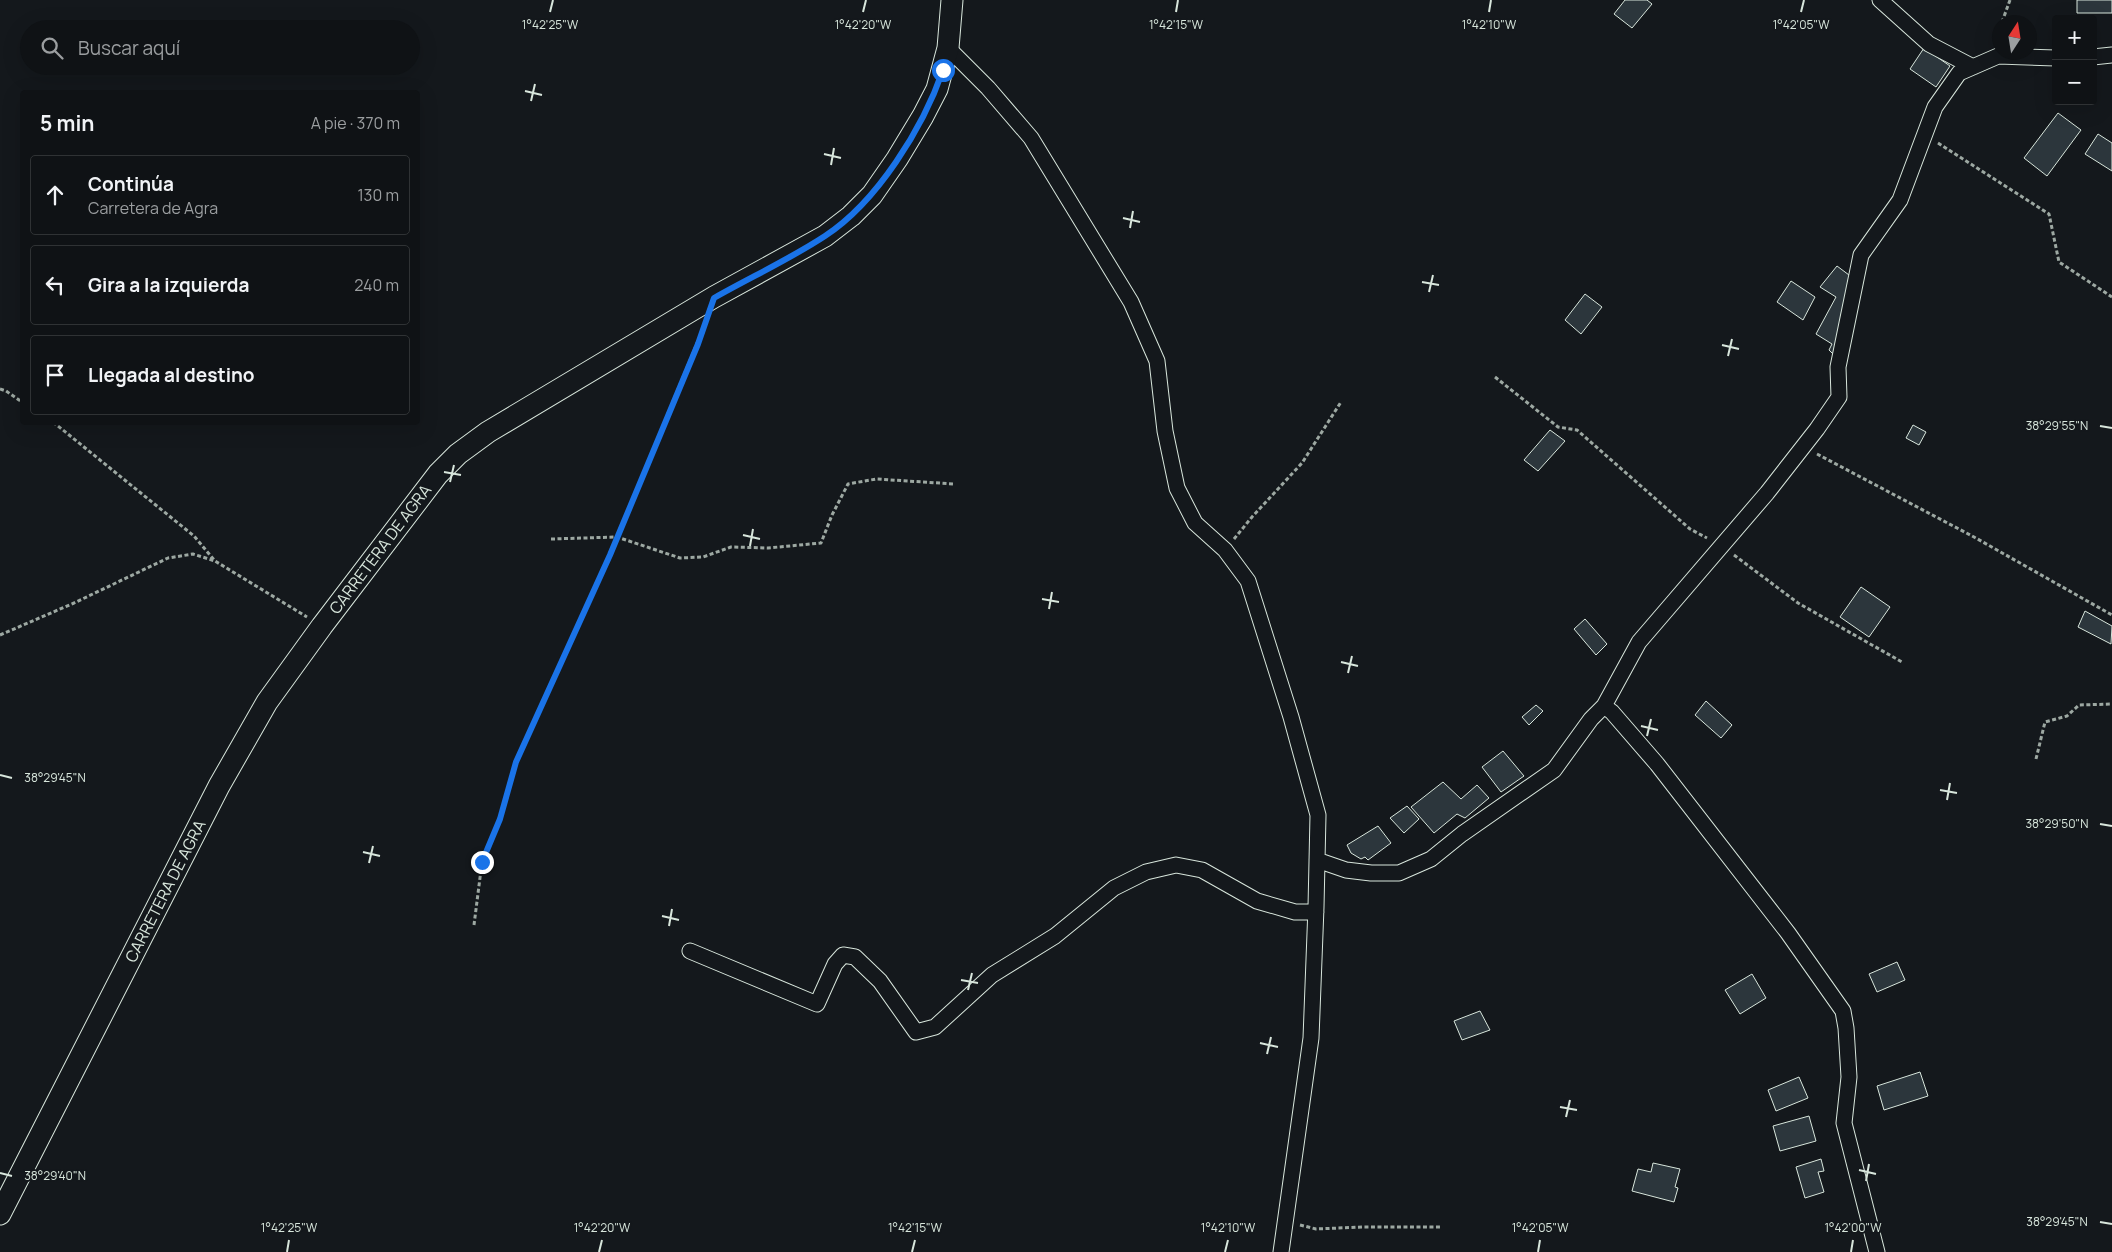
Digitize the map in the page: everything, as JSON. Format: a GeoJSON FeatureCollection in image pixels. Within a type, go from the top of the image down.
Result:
{"type":"FeatureCollection","features":[{"type":"Feature","properties":{"kind":"street","name":"CARRETERA DE AGRA"},"geometry":{"type":"LineString","coordinates":[[0,1214],[219,786],[267,702],[322,626],[438,474],[458,454],[488,432],[714,298],[825,236],[851,216],[872,195],[923,116],[939,82],[948,48],[952,0]]}},
{"type":"Feature","properties":{"kind":"street"},"geometry":{"type":"LineString","coordinates":[[1880,0],[1929,44],[1973,67]]}},
{"type":"Feature","properties":{"kind":"street"},"geometry":{"type":"LineString","coordinates":[[948,48],[988,88],[1031,138],[1131,302],[1157,361],[1165,431],[1177,488],[1195,523],[1225,550],[1248,581],[1291,717],[1318,815],[1311,1038],[1282,1252]]}},
{"type":"Feature","properties":{"kind":"street"},"geometry":{"type":"LineString","coordinates":[[2097,57],[2112,55]]}},
{"type":"Feature","properties":{"kind":"street"},"geometry":{"type":"LineString","coordinates":[[1317,860],[1346,870],[1400,873],[1431,859],[1462,834],[1554,770],[1590,719],[1604,706],[1639,642],[1720,545],[1767,493],[1839,398],[1838,367],[1861,255],[1900,200],[1936,107],[1959,73],[1998,56],[2052,58]]}},
{"type":"Feature","properties":{"kind":"street"},"geometry":{"type":"LineString","coordinates":[[1604,706],[1612,712],[1663,772],[1788,933],[1843,1011],[1849,1077],[1844,1123],[1877,1252]]}},
{"type":"Feature","properties":{"kind":"street"},"geometry":{"type":"LineString","coordinates":[[690,951],[817,1004],[835,964],[843,956],[855,957],[880,981],[916,1032],[935,1027],[992,975],[1055,936],[1114,888],[1146,872],[1176,865],[1202,870],[1257,901],[1294,912],[1316,912]]}},
{"type":"Feature","properties":{"kind":"path"},"geometry":{"type":"LineString","coordinates":[[2005,15],[2010,0]]}},
{"type":"Feature","properties":{"kind":"path"},"geometry":{"type":"LineString","coordinates":[[1926,134],[2049,214],[2059,262],[2112,297]]}},
{"type":"Feature","properties":{"kind":"path"},"geometry":{"type":"LineString","coordinates":[[474,926],[482,862],[500,819],[516,762],[617,537],[698,344],[714,298]]}},
{"type":"Feature","properties":{"kind":"path"},"geometry":{"type":"LineString","coordinates":[[1495,377],[1558,427],[1577,430],[1690,530],[1720,545],[1798,603],[1902,662]]}},
{"type":"Feature","properties":{"kind":"path"},"geometry":{"type":"LineString","coordinates":[[0,389],[6,390],[20,400]]}},
{"type":"Feature","properties":{"kind":"path"},"geometry":{"type":"LineString","coordinates":[[1225,550],[1252,516],[1302,463],[1341,402]]}},
{"type":"Feature","properties":{"kind":"path"},"geometry":{"type":"LineString","coordinates":[[57,425],[194,536],[215,561]]}},
{"type":"Feature","properties":{"kind":"path"},"geometry":{"type":"LineString","coordinates":[[1800,451],[1820,455],[1974,537],[2112,615]]}},
{"type":"Feature","properties":{"kind":"path"},"geometry":{"type":"LineString","coordinates":[[551,539],[617,537],[680,558],[703,557],[731,547],[768,548],[821,543],[832,515],[848,484],[876,479],[954,484]]}},
{"type":"Feature","properties":{"kind":"path"},"geometry":{"type":"LineString","coordinates":[[0,635],[74,603],[168,558],[193,554],[215,561],[322,626]]}},
{"type":"Feature","properties":{"kind":"path"},"geometry":{"type":"LineString","coordinates":[[2036,760],[2045,722],[2067,716],[2079,705],[2112,704]]}},
{"type":"Feature","properties":{"kind":"path"},"geometry":{"type":"LineString","coordinates":[[1287,1208],[1292,1222],[1316,1230],[1362,1227],[1442,1227]]}},
{"type":"Feature","properties":{"kind":"building"},"geometry":{"type":"Polygon","coordinates":[[[1625,0],[1647,0],[1652,4],[1632,28],[1614,14],[1625,0]]]}},
{"type":"Feature","properties":{"kind":"building"},"geometry":{"type":"Polygon","coordinates":[[[2077,0],[2112,0],[2112,13],[2077,13],[2077,0]]]}},
{"type":"Feature","properties":{"kind":"building"},"geometry":{"type":"Polygon","coordinates":[[[1924,48],[1950,66],[1936,87],[1910,69],[1924,48]]]}},
{"type":"Feature","properties":{"kind":"building"},"geometry":{"type":"Polygon","coordinates":[[[2058,113],[2081,130],[2047,176],[2024,158],[2058,113]]]}},
{"type":"Feature","properties":{"kind":"building"},"geometry":{"type":"Polygon","coordinates":[[[2098,134],[2112,143],[2112,171],[2085,154],[2098,134]]]}},
{"type":"Feature","properties":{"kind":"building"},"geometry":{"type":"Polygon","coordinates":[[[1837,266],[1853,278],[1833,354],[1829,350],[1832,344],[1816,334],[1836,297],[1820,287],[1837,266]]]}},
{"type":"Feature","properties":{"kind":"building"},"geometry":{"type":"Polygon","coordinates":[[[1791,281],[1815,297],[1803,320],[1777,302],[1791,281]]]}},
{"type":"Feature","properties":{"kind":"building"},"geometry":{"type":"Polygon","coordinates":[[[1585,294],[1602,307],[1581,334],[1565,320],[1585,294]]]}},
{"type":"Feature","properties":{"kind":"building"},"geometry":{"type":"Polygon","coordinates":[[[1913,425],[1926,432],[1919,445],[1906,438],[1913,425]]]}},
{"type":"Feature","properties":{"kind":"building"},"geometry":{"type":"Polygon","coordinates":[[[1550,430],[1565,441],[1538,471],[1524,460],[1550,430]]]}},
{"type":"Feature","properties":{"kind":"building"},"geometry":{"type":"Polygon","coordinates":[[[1861,587],[1890,607],[1869,637],[1840,617],[1861,587]]]}},
{"type":"Feature","properties":{"kind":"building"},"geometry":{"type":"Polygon","coordinates":[[[2085,611],[2112,626],[2111,644],[2078,627],[2085,611]]]}},
{"type":"Feature","properties":{"kind":"building"},"geometry":{"type":"Polygon","coordinates":[[[1585,619],[1607,644],[1596,655],[1574,629],[1585,619]]]}},
{"type":"Feature","properties":{"kind":"building"},"geometry":{"type":"Polygon","coordinates":[[[1706,701],[1732,725],[1721,738],[1695,715],[1706,701]]]}},
{"type":"Feature","properties":{"kind":"building"},"geometry":{"type":"Polygon","coordinates":[[[1536,705],[1543,711],[1529,725],[1522,717],[1536,705]]]}},
{"type":"Feature","properties":{"kind":"building"},"geometry":{"type":"Polygon","coordinates":[[[1503,751],[1524,776],[1501,792],[1482,767],[1503,751]]]}},
{"type":"Feature","properties":{"kind":"building"},"geometry":{"type":"Polygon","coordinates":[[[1443,782],[1461,799],[1477,785],[1489,798],[1465,818],[1457,814],[1434,833],[1411,807],[1443,782]]]}},
{"type":"Feature","properties":{"kind":"building"},"geometry":{"type":"Polygon","coordinates":[[[1407,806],[1419,819],[1404,833],[1390,818],[1407,806]]]}},
{"type":"Feature","properties":{"kind":"building"},"geometry":{"type":"Polygon","coordinates":[[[1378,826],[1391,843],[1368,860],[1365,857],[1361,859],[1351,853],[1347,845],[1378,826]]]}},
{"type":"Feature","properties":{"kind":"building"},"geometry":{"type":"Polygon","coordinates":[[[1897,962],[1905,980],[1877,992],[1869,974],[1897,962]]]}},
{"type":"Feature","properties":{"kind":"building"},"geometry":{"type":"Polygon","coordinates":[[[1752,974],[1766,998],[1740,1014],[1725,990],[1752,974]]]}},
{"type":"Feature","properties":{"kind":"building"},"geometry":{"type":"Polygon","coordinates":[[[1480,1011],[1490,1030],[1462,1040],[1454,1021],[1480,1011]]]}},
{"type":"Feature","properties":{"kind":"building"},"geometry":{"type":"Polygon","coordinates":[[[1920,1072],[1928,1096],[1884,1110],[1877,1086],[1920,1072]]]}},
{"type":"Feature","properties":{"kind":"building"},"geometry":{"type":"Polygon","coordinates":[[[1799,1077],[1808,1098],[1776,1111],[1768,1090],[1799,1077]]]}},
{"type":"Feature","properties":{"kind":"building"},"geometry":{"type":"Polygon","coordinates":[[[1809,1116],[1816,1141],[1780,1151],[1773,1126],[1809,1116]]]}},
{"type":"Feature","properties":{"kind":"building"},"geometry":{"type":"Polygon","coordinates":[[[1821,1159],[1824,1171],[1818,1172],[1824,1192],[1805,1198],[1796,1167],[1821,1159]]]}},
{"type":"Feature","properties":{"kind":"building"},"geometry":{"type":"Polygon","coordinates":[[[1653,1163],[1680,1169],[1675,1187],[1678,1188],[1674,1202],[1632,1191],[1638,1169],[1651,1172],[1653,1163]]]}},
{"type":"Feature","properties":{"kind":"route"},"geometry":{"type":"LineString","coordinates":[[482,862],[500,819],[516,762],[610,555],[698,344],[714,298],[825,236],[851,216],[872,195],[897,159],[937,89],[943,70]]}}]}
